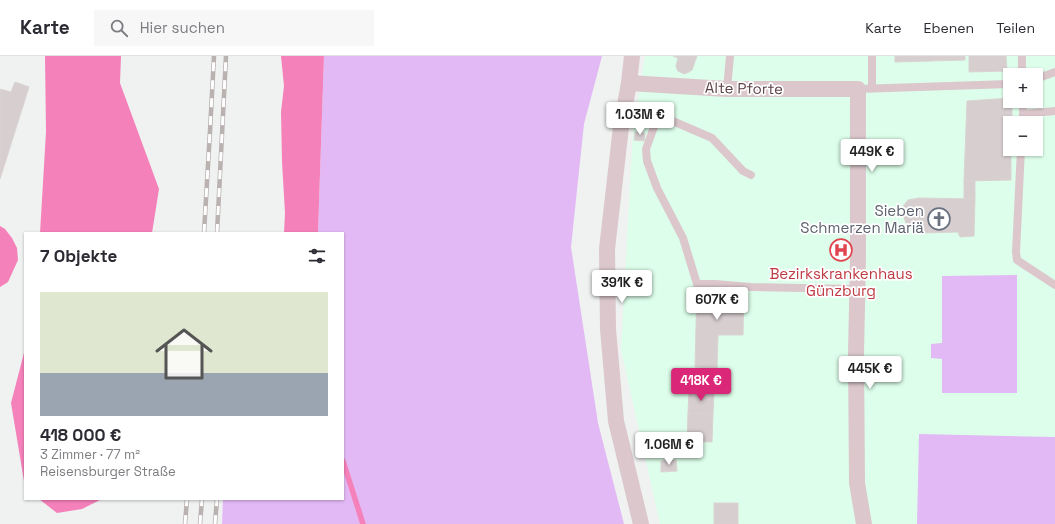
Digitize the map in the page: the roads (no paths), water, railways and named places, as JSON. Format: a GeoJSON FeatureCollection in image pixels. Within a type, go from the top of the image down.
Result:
{"type":"FeatureCollection","features":[{"type":"Feature","properties":{"kind":"street"},"geometry":{"type":"LineString","coordinates":[[632,56],[621,127],[607,249],[608,329],[616,421],[641,524]]}},
{"type":"Feature","properties":{"kind":"street","name":"Alte Pforte"},"geometry":{"type":"LineString","coordinates":[[629,83],[727,89],[865,88]]}},
{"type":"Feature","properties":{"kind":"street"},"geometry":{"type":"LineString","coordinates":[[864,524],[857,483],[856,362],[857,289],[865,88]]}},
{"type":"Feature","properties":{"kind":"lane"},"geometry":{"type":"LineString","coordinates":[[727,89],[730,56]]}},
{"type":"Feature","properties":{"kind":"lane"},"geometry":{"type":"LineString","coordinates":[[872,56],[865,88],[1003,84]]}},
{"type":"Feature","properties":{"kind":"lane"},"geometry":{"type":"LineString","coordinates":[[1022,56],[1022,68]]}},
{"type":"Feature","properties":{"kind":"lane"},"geometry":{"type":"LineString","coordinates":[[1043,76],[1055,72]]}},
{"type":"Feature","properties":{"kind":"lane"},"geometry":{"type":"LineString","coordinates":[[1023,108],[1023,114],[1055,111]]}},
{"type":"Feature","properties":{"kind":"lane"},"geometry":{"type":"LineString","coordinates":[[751,175],[743,171],[712,138],[668,119],[659,119],[654,127],[646,149],[647,161],[657,188],[684,238],[697,284],[751,287],[857,289]]}},
{"type":"Feature","properties":{"kind":"lane"},"geometry":{"type":"LineString","coordinates":[[1022,156],[1016,252],[1017,260],[1055,285]]}},
{"type":"Feature","properties":{"kind":"waterway"},"geometry":{"type":"LineString","coordinates":[[344,464],[363,524]]}},
{"type":"Feature","properties":{"kind":"railway"},"geometry":{"type":"LineString","coordinates":[[204,232],[214,56]]}},
{"type":"Feature","properties":{"kind":"railway"},"geometry":{"type":"LineString","coordinates":[[217,232],[226,56]]}},
{"type":"Feature","properties":{"kind":"railway"},"geometry":{"type":"LineString","coordinates":[[185,524],[187,500]]}},
{"type":"Feature","properties":{"kind":"railway"},"geometry":{"type":"LineString","coordinates":[[200,524],[202,500]]}},
{"type":"Feature","properties":{"kind":"railway"},"geometry":{"type":"LineString","coordinates":[[215,524],[217,500]]}},
{"type":"Feature","properties":{"kind":"place","name":"Sieben Schmerzen Mariä"},"geometry":{"type":"Point","coordinates":[939,219]}},
{"type":"Feature","properties":{"kind":"place","name":"Bezirkskrankenhaus Günzburg"},"geometry":{"type":"Point","coordinates":[841,250]}}]}
